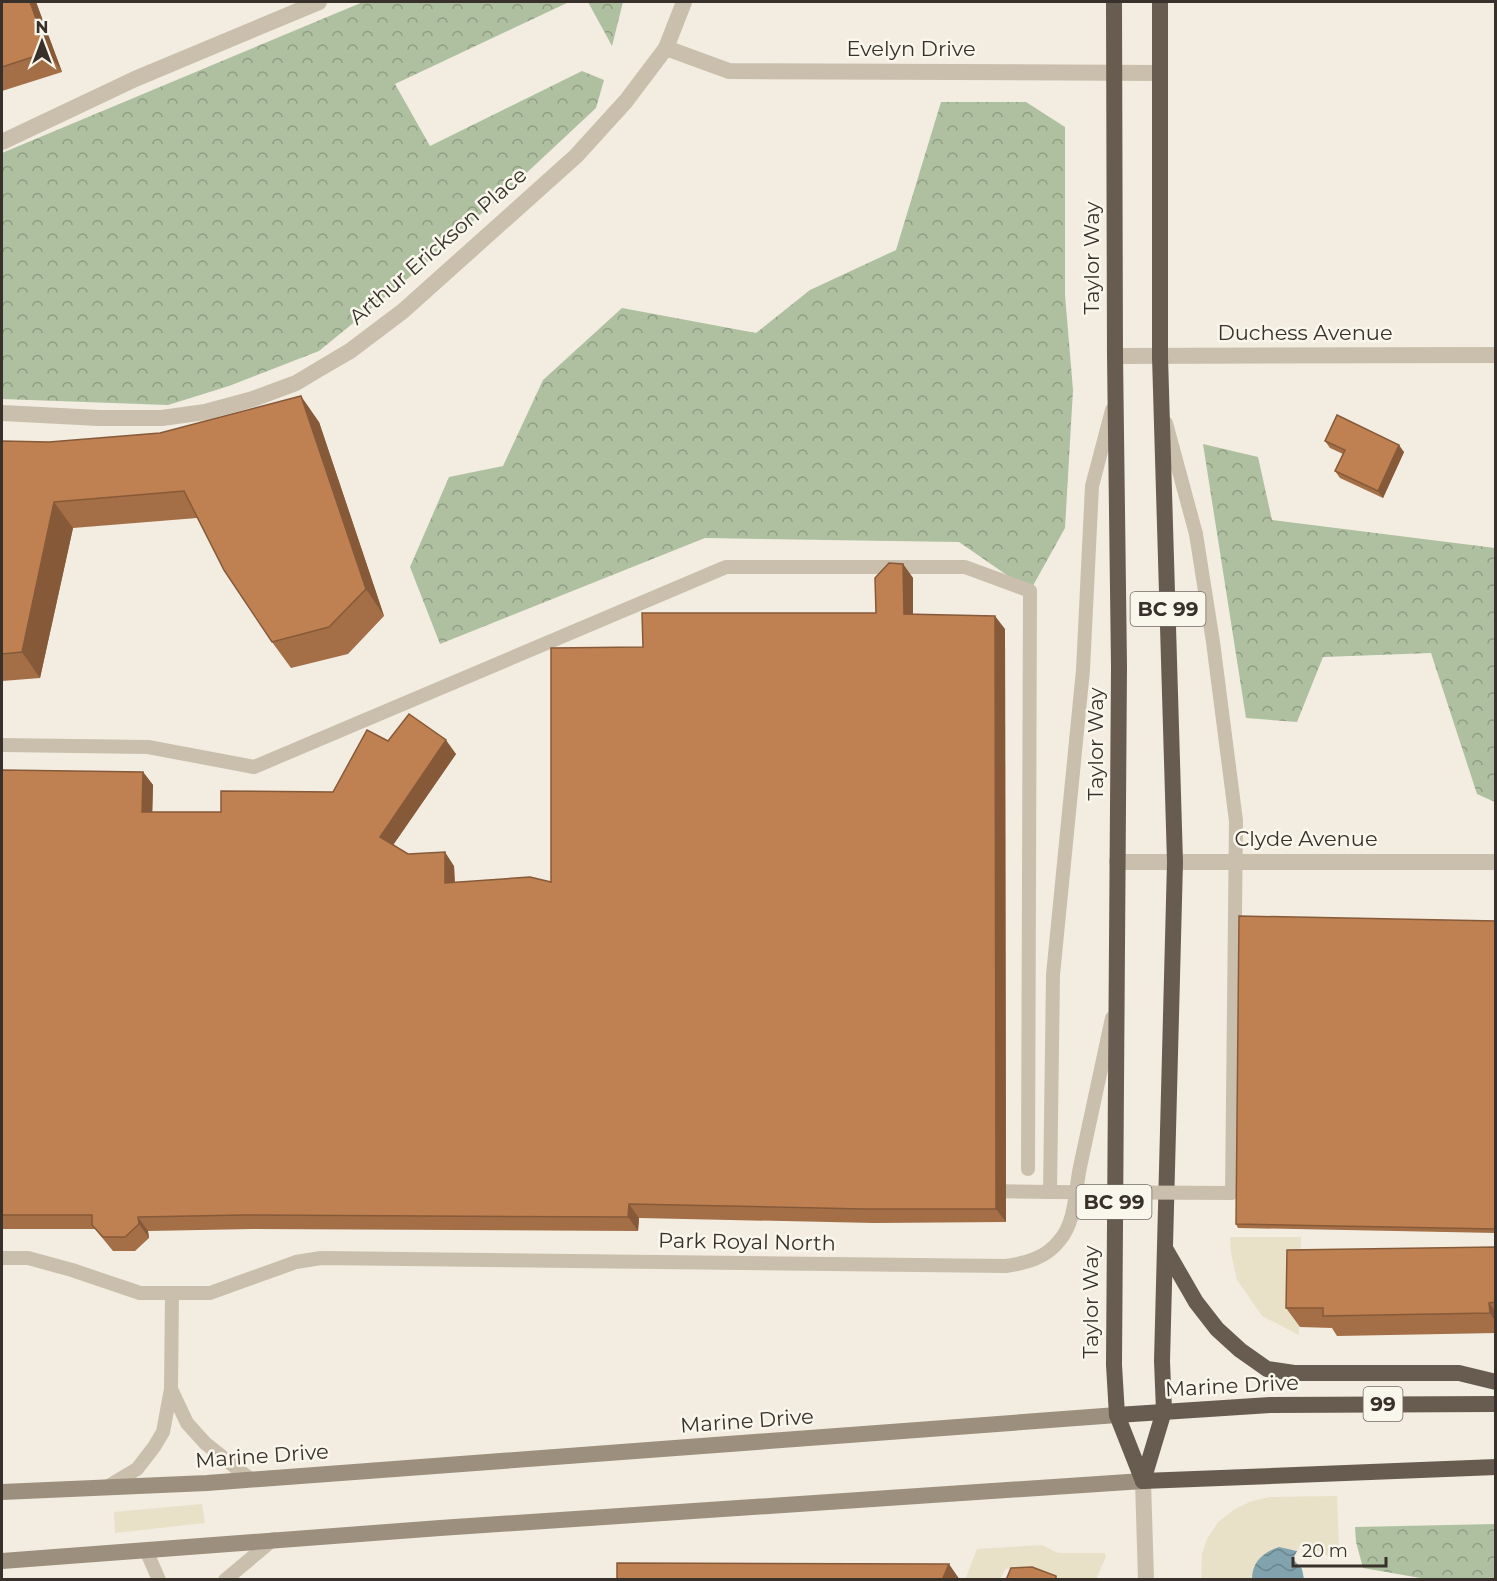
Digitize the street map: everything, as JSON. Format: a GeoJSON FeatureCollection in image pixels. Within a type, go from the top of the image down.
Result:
{"type":"FeatureCollection","features":[{"type":"Feature","properties":{"kind":"highway","name":"Taylor Way"},"geometry":{"type":"LineString","coordinates":[[1114,2],[1119,666],[1114,1365],[1117,1415],[1143,1481]]}},
{"type":"Feature","properties":{"kind":"highway","name":"Taylor Way"},"geometry":{"type":"LineString","coordinates":[[1143,1481],[1164,1411],[1162,1361],[1175,862],[1160,357],[1160,2]]}},
{"type":"Feature","properties":{"kind":"highway"},"geometry":{"type":"LineString","coordinates":[[1166,1250],[1196,1302],[1217,1329],[1240,1350],[1267,1369],[1294,1373],[1459,1373],[1496,1382]]}},
{"type":"Feature","properties":{"kind":"highway","name":"Marine Drive"},"geometry":{"type":"LineString","coordinates":[[1117,1415],[1270,1405],[1496,1404]]}},
{"type":"Feature","properties":{"kind":"highway"},"geometry":{"type":"LineString","coordinates":[[1143,1481],[1496,1467]]}},
{"type":"Feature","properties":{"kind":"main road","name":"Marine Drive"},"geometry":{"type":"LineString","coordinates":[[2,1492],[183,1485],[1117,1415]]}},
{"type":"Feature","properties":{"kind":"main road"},"geometry":{"type":"LineString","coordinates":[[2,1561],[274,1539],[1143,1481]]}},
{"type":"Feature","properties":{"kind":"street"},"geometry":{"type":"LineString","coordinates":[[2,142],[135,79],[318,2]]}},
{"type":"Feature","properties":{"kind":"street","name":"Arthur Erickson Place"},"geometry":{"type":"LineString","coordinates":[[2,414],[162,418],[205,412],[253,399],[296,383],[350,351],[403,311],[576,156],[626,101],[666,48],[684,2]]}},
{"type":"Feature","properties":{"kind":"street","name":"Evelyn Drive"},"geometry":{"type":"LineString","coordinates":[[666,48],[729,70],[1160,73]]}},
{"type":"Feature","properties":{"kind":"street","name":"Duchess Avenue"},"geometry":{"type":"LineString","coordinates":[[1115,356],[1496,355]]}},
{"type":"Feature","properties":{"kind":"street","name":"Clyde Avenue"},"geometry":{"type":"LineString","coordinates":[[1117,862],[1496,862]]}},
{"type":"Feature","properties":{"kind":"street","name":"Taylor Way"},"geometry":{"type":"LineString","coordinates":[[1143,1481],[1146,1580]]}},
{"type":"Feature","properties":{"kind":"lane"},"geometry":{"type":"LineString","coordinates":[[1050,1192],[1053,975],[1083,670],[1092,486],[1116,394]]}},
{"type":"Feature","properties":{"kind":"lane"},"geometry":{"type":"LineString","coordinates":[[979,1191],[1232,1193],[1236,821],[1213,642],[1196,534],[1161,404]]}},
{"type":"Feature","properties":{"kind":"lane"},"geometry":{"type":"LineString","coordinates":[[2,745],[148,747],[254,767],[726,567],[965,567],[1030,591],[1028,1169]]}},
{"type":"Feature","properties":{"kind":"lane","name":"Park Royal North"},"geometry":{"type":"LineString","coordinates":[[2,1258],[28,1258],[140,1293],[210,1293],[296,1262],[321,1258],[996,1266],[1026,1263],[1044,1254],[1060,1241],[1072,1216],[1078,1176],[1118,989]]}},
{"type":"Feature","properties":{"kind":"lane"},"geometry":{"type":"LineString","coordinates":[[106,1487],[137,1469],[163,1432],[171,1389],[172,1293]]}},
{"type":"Feature","properties":{"kind":"lane"},"geometry":{"type":"LineString","coordinates":[[171,1389],[187,1423],[205,1443],[250,1479]]}},
{"type":"Feature","properties":{"kind":"lane"},"geometry":{"type":"LineString","coordinates":[[225,1580],[274,1539]]}},
{"type":"Feature","properties":{"kind":"lane"},"geometry":{"type":"LineString","coordinates":[[146,1550],[159,1580]]}},
{"type":"Feature","properties":{"kind":"green space"},"geometry":{"type":"Polygon","coordinates":[[[363,2],[569,2],[395,84],[430,146],[582,71],[604,80],[596,108],[417,271],[319,351],[229,386],[168,405],[2,399],[2,153],[363,2]]]}},
{"type":"Feature","properties":{"kind":"green space"},"geometry":{"type":"Polygon","coordinates":[[[588,2],[623,2],[612,46],[588,2]]]}},
{"type":"Feature","properties":{"kind":"green space"},"geometry":{"type":"Polygon","coordinates":[[[941,102],[1026,102],[1065,127],[1065,295],[1073,390],[1065,528],[1030,591],[959,542],[705,538],[440,644],[410,567],[449,477],[503,466],[543,380],[622,308],[756,333],[810,290],[896,250],[941,102]]]}},
{"type":"Feature","properties":{"kind":"green space"},"geometry":{"type":"Polygon","coordinates":[[[1203,444],[1258,457],[1272,520],[1495,548],[1495,802],[1477,794],[1431,653],[1323,657],[1297,722],[1246,718],[1203,444]]]}},
{"type":"Feature","properties":{"kind":"green space"},"geometry":{"type":"Polygon","coordinates":[[[1495,1524],[1495,1579],[1426,1579],[1363,1568],[1356,1542],[1355,1527],[1495,1524]]]}},
{"type":"Feature","properties":{"kind":"shaded area"},"geometry":{"type":"Polygon","coordinates":[[[1230,1237],[1301,1237],[1299,1335],[1262,1316],[1237,1280],[1230,1237]]]}},
{"type":"Feature","properties":{"kind":"shaded area"},"geometry":{"type":"Polygon","coordinates":[[[1337,1496],[1339,1547],[1332,1558],[1303,1542],[1297,1551],[1293,1549],[1252,1574],[1252,1579],[1201,1580],[1202,1554],[1207,1539],[1218,1522],[1235,1509],[1252,1501],[1270,1497],[1337,1496]]]}},
{"type":"Feature","properties":{"kind":"shaded area"},"geometry":{"type":"Polygon","coordinates":[[[202,1504],[205,1523],[115,1533],[114,1512],[202,1504]]]}},
{"type":"Feature","properties":{"kind":"shaded area"},"geometry":{"type":"Polygon","coordinates":[[[1042,1545],[1058,1553],[1105,1553],[1106,1557],[1096,1579],[1030,1579],[1006,1568],[1000,1579],[965,1580],[977,1549],[1042,1545]]]}},
{"type":"Feature","properties":{"kind":"water"},"geometry":{"type":"Polygon","coordinates":[[[1279,1547],[1297,1551],[1293,1559],[1302,1569],[1304,1579],[1252,1579],[1254,1568],[1260,1558],[1279,1547]]]}},
{"type":"Feature","properties":{"kind":"building"},"geometry":{"type":"Polygon","coordinates":[[[2,2],[30,2],[48,52],[2,67],[2,2]]]}},
{"type":"Feature","properties":{"kind":"building"},"geometry":{"type":"Polygon","coordinates":[[[301,396],[366,589],[329,627],[272,642],[224,570],[184,491],[54,502],[22,652],[2,654],[2,441],[49,442],[160,433],[301,396]]]}},
{"type":"Feature","properties":{"kind":"building"},"geometry":{"type":"Polygon","coordinates":[[[1337,415],[1399,445],[1378,491],[1335,471],[1345,450],[1325,441],[1337,415]]]}},
{"type":"Feature","properties":{"kind":"building"},"geometry":{"type":"Polygon","coordinates":[[[889,563],[903,564],[904,614],[995,616],[996,1209],[629,1204],[628,1217],[243,1215],[138,1217],[139,1224],[125,1237],[103,1237],[92,1225],[92,1215],[2,1215],[2,770],[143,772],[142,812],[221,812],[221,791],[333,792],[367,730],[388,741],[409,714],[446,740],[380,837],[408,854],[445,852],[445,883],[530,877],[551,882],[551,648],[643,647],[642,613],[876,613],[875,578],[889,563]]]}},
{"type":"Feature","properties":{"kind":"building"},"geometry":{"type":"Polygon","coordinates":[[[1239,916],[1496,921],[1496,1229],[1236,1224],[1239,916]]]}},
{"type":"Feature","properties":{"kind":"building"},"geometry":{"type":"Polygon","coordinates":[[[1496,1247],[1496,1302],[1489,1303],[1490,1313],[1323,1316],[1323,1308],[1286,1308],[1287,1250],[1496,1247]]]}},
{"type":"Feature","properties":{"kind":"building"},"geometry":{"type":"Polygon","coordinates":[[[617,1563],[949,1564],[942,1580],[617,1580],[617,1563]]]}},
{"type":"Feature","properties":{"kind":"building"},"geometry":{"type":"Polygon","coordinates":[[[1032,1567],[1056,1576],[1056,1580],[1006,1580],[1011,1568],[1032,1567]]]}}]}
